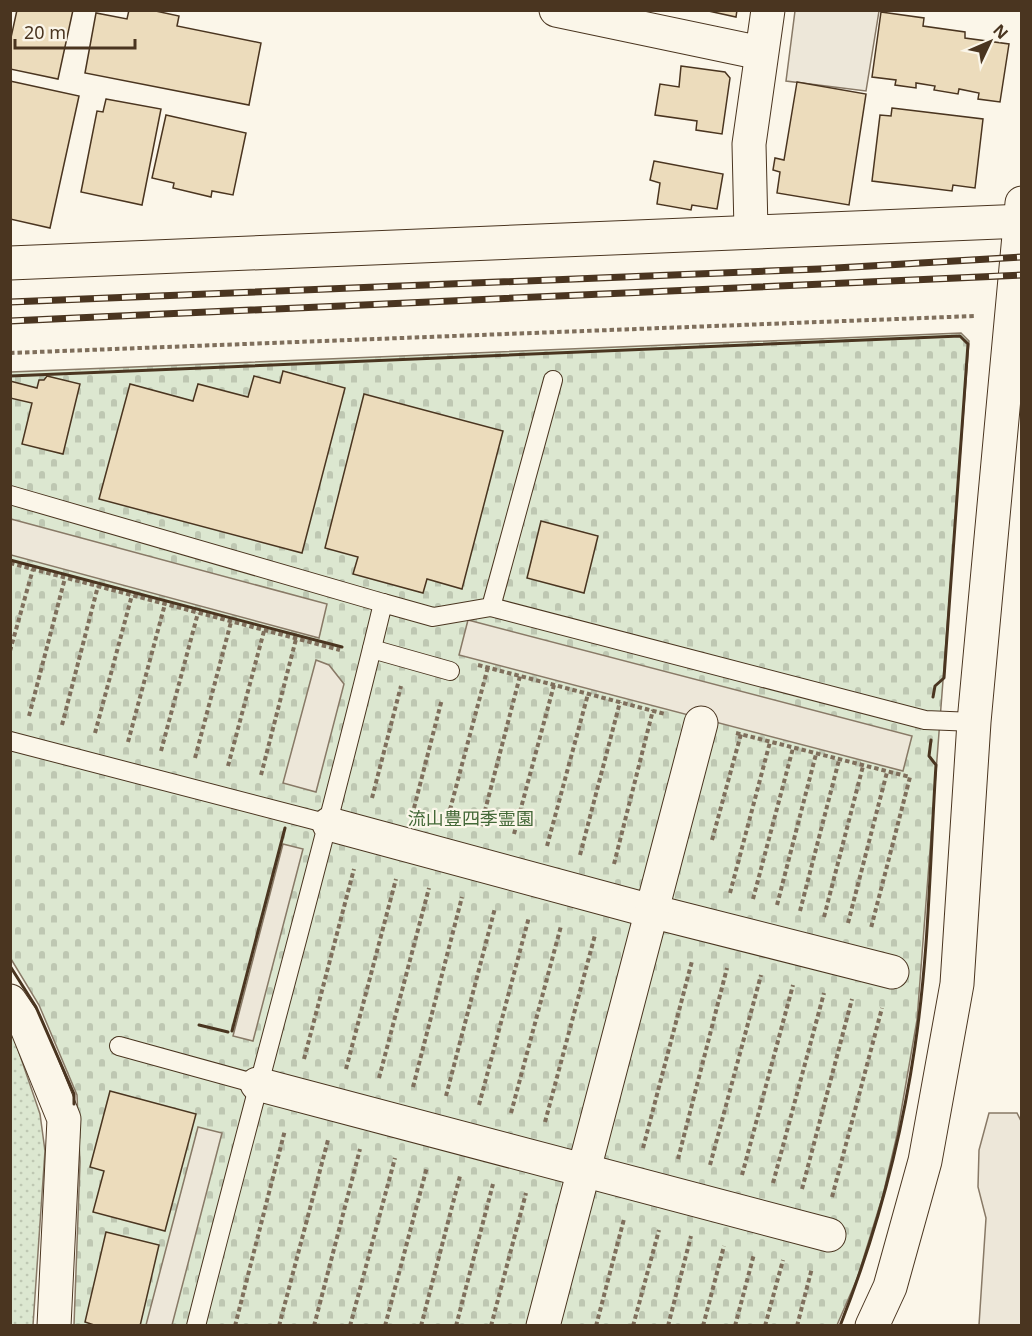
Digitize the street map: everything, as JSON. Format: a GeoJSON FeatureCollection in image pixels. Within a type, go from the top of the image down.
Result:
{"type":"FeatureCollection","features":[{"type":"Feature","properties":{"kind":"street"},"geometry":{"type":"LineString","coordinates":[[556,10],[641,22],[761,53]]}},
{"type":"Feature","properties":{"kind":"street"},"geometry":{"type":"LineString","coordinates":[[751,230],[749,144],[768,10]]}},
{"type":"Feature","properties":{"kind":"street"},"geometry":{"type":"LineString","coordinates":[[10,263],[751,230],[1020,215],[974,722],[957,984],[925,1161],[890,1287],[872,1326]]}},
{"type":"Feature","properties":{"kind":"street"},"geometry":{"type":"LineString","coordinates":[[543,1326],[701,723]]}},
{"type":"Feature","properties":{"kind":"street"},"geometry":{"type":"LineString","coordinates":[[329,824],[604,899],[892,972]]}},
{"type":"Feature","properties":{"kind":"street"},"geometry":{"type":"LineString","coordinates":[[10,1001],[25,1023],[64,1119],[54,1326]]}},
{"type":"Feature","properties":{"kind":"street"},"geometry":{"type":"LineString","coordinates":[[257,1084],[825,1234]]}},
{"type":"Feature","properties":{"kind":"lane"},"geometry":{"type":"LineString","coordinates":[[491,607],[553,380]]}},
{"type":"Feature","properties":{"kind":"lane"},"geometry":{"type":"LineString","coordinates":[[10,495],[433,617],[491,607],[925,720],[974,722]]}},
{"type":"Feature","properties":{"kind":"lane"},"geometry":{"type":"LineString","coordinates":[[196,1326],[257,1084],[329,824],[383,603]]}},
{"type":"Feature","properties":{"kind":"lane"},"geometry":{"type":"LineString","coordinates":[[371,653],[408,659],[450,671]]}},
{"type":"Feature","properties":{"kind":"lane"},"geometry":{"type":"LineString","coordinates":[[16,742],[329,824]]}},
{"type":"Feature","properties":{"kind":"lane"},"geometry":{"type":"LineString","coordinates":[[119,1046],[257,1084]]}},
{"type":"Feature","properties":{"kind":"path"},"geometry":{"type":"LineString","coordinates":[[10,353],[978,315]]}},
{"type":"Feature","properties":{"kind":"path"},"geometry":{"type":"LineString","coordinates":[[10,563],[296,639],[371,653]]}},
{"type":"Feature","properties":{"kind":"path"},"geometry":{"type":"LineString","coordinates":[[10,651],[33,569]]}},
{"type":"Feature","properties":{"kind":"path"},"geometry":{"type":"LineString","coordinates":[[16,742],[65,578]]}},
{"type":"Feature","properties":{"kind":"path"},"geometry":{"type":"LineString","coordinates":[[55,752],[98,586]]}},
{"type":"Feature","properties":{"kind":"path"},"geometry":{"type":"LineString","coordinates":[[87,761],[132,595]]}},
{"type":"Feature","properties":{"kind":"path"},"geometry":{"type":"LineString","coordinates":[[121,770],[165,604]]}},
{"type":"Feature","properties":{"kind":"path"},"geometry":{"type":"LineString","coordinates":[[154,778],[198,613]]}},
{"type":"Feature","properties":{"kind":"path"},"geometry":{"type":"LineString","coordinates":[[188,787],[231,622]]}},
{"type":"Feature","properties":{"kind":"path"},"geometry":{"type":"LineString","coordinates":[[220,796],[264,631]]}},
{"type":"Feature","properties":{"kind":"path"},"geometry":{"type":"LineString","coordinates":[[253,804],[296,639]]}},
{"type":"Feature","properties":{"kind":"path"},"geometry":{"type":"LineString","coordinates":[[279,1326],[453,658],[701,723]]}},
{"type":"Feature","properties":{"kind":"path"},"geometry":{"type":"LineString","coordinates":[[235,1326],[408,659]]}},
{"type":"Feature","properties":{"kind":"path"},"geometry":{"type":"LineString","coordinates":[[314,1326],[488,667]]}},
{"type":"Feature","properties":{"kind":"path"},"geometry":{"type":"LineString","coordinates":[[350,1326],[520,676]]}},
{"type":"Feature","properties":{"kind":"path"},"geometry":{"type":"LineString","coordinates":[[385,1326],[554,685]]}},
{"type":"Feature","properties":{"kind":"path"},"geometry":{"type":"LineString","coordinates":[[421,1326],[588,694]]}},
{"type":"Feature","properties":{"kind":"path"},"geometry":{"type":"LineString","coordinates":[[456,1326],[621,702]]}},
{"type":"Feature","properties":{"kind":"path"},"geometry":{"type":"LineString","coordinates":[[491,1326],[653,710]]}},
{"type":"Feature","properties":{"kind":"path"},"geometry":{"type":"LineString","coordinates":[[711,844],[741,734]]}},
{"type":"Feature","properties":{"kind":"path"},"geometry":{"type":"LineString","coordinates":[[770,742],[775,942]]}},
{"type":"Feature","properties":{"kind":"path"},"geometry":{"type":"LineString","coordinates":[[735,1326],[793,748]]}},
{"type":"Feature","properties":{"kind":"path"},"geometry":{"type":"LineString","coordinates":[[703,1326],[748,1214],[775,942],[816,754]]}},
{"type":"Feature","properties":{"kind":"path"},"geometry":{"type":"LineString","coordinates":[[668,1326],[775,942],[839,760]]}},
{"type":"Feature","properties":{"kind":"path"},"geometry":{"type":"LineString","coordinates":[[633,1326],[669,1193],[775,942],[862,766]]}},
{"type":"Feature","properties":{"kind":"path"},"geometry":{"type":"LineString","coordinates":[[596,1326],[633,1184],[775,942],[887,772]]}},
{"type":"Feature","properties":{"kind":"path"},"geometry":{"type":"LineString","coordinates":[[797,1326],[825,1234],[892,972]]}},
{"type":"Feature","properties":{"kind":"green space","name":"流山豊四季霊園"},"geometry":{"type":"Polygon","coordinates":[[[961,333],[969,341],[917,1020],[897,1135],[883,1195],[857,1279],[837,1325],[74,1325],[80,1163],[77,1095],[39,1005],[11,959],[11,372],[961,333]]]}},
{"type":"Feature","properties":{"kind":"green space"},"geometry":{"type":"Polygon","coordinates":[[[10,1026],[40,1114],[45,1151],[33,1325],[11,1325],[10,1026]]]}},
{"type":"Feature","properties":{"kind":"shaded area"},"geometry":{"type":"Polygon","coordinates":[[[795,11],[879,11],[866,91],[786,81],[795,11]]]}},
{"type":"Feature","properties":{"kind":"shaded area"},"geometry":{"type":"Polygon","coordinates":[[[11,519],[327,604],[319,638],[11,555],[11,519]]]}},
{"type":"Feature","properties":{"kind":"shaded area"},"geometry":{"type":"Polygon","coordinates":[[[468,620],[912,736],[903,771],[459,655],[468,620]]]}},
{"type":"Feature","properties":{"kind":"shaded area"},"geometry":{"type":"Polygon","coordinates":[[[316,660],[329,665],[344,684],[316,792],[283,783],[316,660]]]}},
{"type":"Feature","properties":{"kind":"shaded area"},"geometry":{"type":"Polygon","coordinates":[[[283,844],[303,849],[253,1041],[233,1036],[283,844]]]}},
{"type":"Feature","properties":{"kind":"shaded area"},"geometry":{"type":"Polygon","coordinates":[[[989,1113],[1017,1113],[1021,1121],[1021,1325],[979,1325],[986,1218],[978,1187],[979,1150],[989,1113]]]}},
{"type":"Feature","properties":{"kind":"shaded area"},"geometry":{"type":"Polygon","coordinates":[[[198,1127],[222,1133],[172,1325],[146,1325],[198,1127]]]}},
{"type":"Feature","properties":{"kind":"building"},"geometry":{"type":"Polygon","coordinates":[[[17,10],[73,10],[58,79],[10,69],[10,42],[17,10]]]}},
{"type":"Feature","properties":{"kind":"building"},"geometry":{"type":"Polygon","coordinates":[[[129,10],[151,10],[179,16],[177,26],[261,43],[249,105],[85,73],[96,13],[127,19],[129,10]]]}},
{"type":"Feature","properties":{"kind":"building"},"geometry":{"type":"Polygon","coordinates":[[[704,10],[737,10],[736,17],[704,10]]]}},
{"type":"Feature","properties":{"kind":"building"},"geometry":{"type":"Polygon","coordinates":[[[881,12],[924,18],[923,26],[965,32],[965,38],[1009,44],[1000,102],[978,99],[979,93],[959,89],[958,94],[934,90],[935,86],[916,83],[916,88],[895,85],[896,80],[872,77],[881,12]]]}},
{"type":"Feature","properties":{"kind":"building"},"geometry":{"type":"Polygon","coordinates":[[[681,66],[725,72],[730,78],[722,134],[696,130],[697,121],[655,115],[660,84],[679,87],[681,66]]]}},
{"type":"Feature","properties":{"kind":"building"},"geometry":{"type":"Polygon","coordinates":[[[10,81],[79,96],[50,228],[10,219],[10,81]]]}},
{"type":"Feature","properties":{"kind":"building"},"geometry":{"type":"Polygon","coordinates":[[[797,82],[866,94],[849,205],[777,193],[780,172],[773,170],[775,158],[784,160],[797,82]]]}},
{"type":"Feature","properties":{"kind":"building"},"geometry":{"type":"Polygon","coordinates":[[[106,99],[161,109],[142,205],[81,192],[97,111],[103,112],[106,99]]]}},
{"type":"Feature","properties":{"kind":"building"},"geometry":{"type":"Polygon","coordinates":[[[892,108],[983,119],[975,188],[953,185],[952,191],[872,181],[880,115],[891,116],[892,108]]]}},
{"type":"Feature","properties":{"kind":"building"},"geometry":{"type":"Polygon","coordinates":[[[166,115],[246,133],[233,195],[212,191],[211,197],[173,188],[174,183],[152,178],[166,115]]]}},
{"type":"Feature","properties":{"kind":"building"},"geometry":{"type":"Polygon","coordinates":[[[654,161],[723,174],[717,209],[692,205],[691,210],[657,204],[660,183],[650,180],[654,161]]]}},
{"type":"Feature","properties":{"kind":"building"},"geometry":{"type":"Polygon","coordinates":[[[283,371],[345,388],[302,553],[99,499],[130,384],[193,401],[198,384],[248,397],[254,376],[280,383],[283,371]]]}},
{"type":"Feature","properties":{"kind":"building"},"geometry":{"type":"Polygon","coordinates":[[[47,376],[80,384],[63,454],[22,444],[32,403],[10,398],[10,381],[37,388],[39,380],[44,380],[47,376]]]}},
{"type":"Feature","properties":{"kind":"building"},"geometry":{"type":"Polygon","coordinates":[[[364,394],[503,431],[462,589],[427,579],[423,593],[353,574],[358,557],[325,548],[364,394]]]}},
{"type":"Feature","properties":{"kind":"building"},"geometry":{"type":"Polygon","coordinates":[[[541,521],[598,536],[584,593],[527,578],[541,521]]]}},
{"type":"Feature","properties":{"kind":"building"},"geometry":{"type":"Polygon","coordinates":[[[110,1091],[196,1114],[165,1231],[93,1212],[104,1171],[90,1167],[110,1091]]]}},
{"type":"Feature","properties":{"kind":"building"},"geometry":{"type":"Polygon","coordinates":[[[106,1232],[159,1245],[140,1326],[97,1326],[85,1322],[106,1232]]]}},
{"type":"Feature","properties":{"kind":"railway"},"geometry":{"type":"LineString","coordinates":[[10,302],[819,269],[1022,257]]}},
{"type":"Feature","properties":{"kind":"railway"},"geometry":{"type":"LineString","coordinates":[[10,321],[1022,275]]}},
{"type":"Feature","properties":{"kind":"wall"},"geometry":{"type":"LineString","coordinates":[[10,376],[960,336],[968,344],[944,678],[935,686],[933,697]]}},
{"type":"Feature","properties":{"kind":"wall"},"geometry":{"type":"LineString","coordinates":[[10,560],[342,647]]}},
{"type":"Feature","properties":{"kind":"wall"},"geometry":{"type":"LineString","coordinates":[[840,1326],[865,1257],[886,1188],[895,1153],[915,1046],[926,941],[936,765],[929,756],[931,740]]}},
{"type":"Feature","properties":{"kind":"wall"},"geometry":{"type":"LineString","coordinates":[[232,1031],[285,828]]}},
{"type":"Feature","properties":{"kind":"wall"},"geometry":{"type":"LineString","coordinates":[[10,966],[36,1007],[74,1094],[74,1104]]}},
{"type":"Feature","properties":{"kind":"wall"},"geometry":{"type":"LineString","coordinates":[[199,1025],[228,1032]]}}]}
